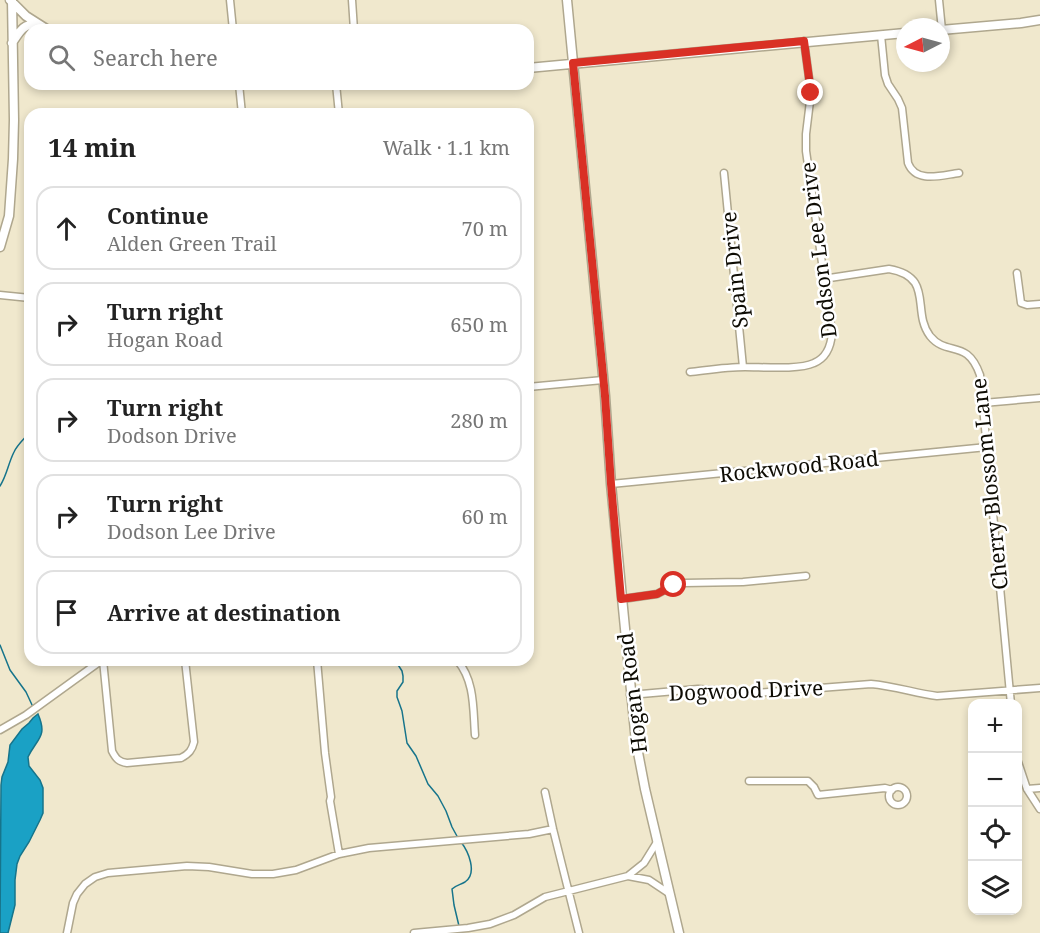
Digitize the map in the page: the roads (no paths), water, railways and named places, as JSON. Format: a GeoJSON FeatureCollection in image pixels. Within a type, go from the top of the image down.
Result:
{"type":"FeatureCollection","features":[{"type":"Feature","properties":{"kind":"street"},"geometry":{"type":"LineString","coordinates":[[230,0],[232,24]]}},
{"type":"Feature","properties":{"kind":"street"},"geometry":{"type":"LineString","coordinates":[[352,0],[354,24]]}},
{"type":"Feature","properties":{"kind":"street","name":"Hogan Road"},"geometry":{"type":"LineString","coordinates":[[567,0],[630,695],[643,777],[679,933]]}},
{"type":"Feature","properties":{"kind":"street"},"geometry":{"type":"LineString","coordinates":[[939,0],[940,18]]}},
{"type":"Feature","properties":{"kind":"street"},"geometry":{"type":"LineString","coordinates":[[11,1],[38,24]]}},
{"type":"Feature","properties":{"kind":"street"},"geometry":{"type":"LineString","coordinates":[[0,247],[9,216],[13,159],[11,1]]}},
{"type":"Feature","properties":{"kind":"street"},"geometry":{"type":"LineString","coordinates":[[950,29],[1040,20]]}},
{"type":"Feature","properties":{"kind":"street"},"geometry":{"type":"LineString","coordinates":[[29,24],[38,24]]}},
{"type":"Feature","properties":{"kind":"street"},"geometry":{"type":"LineString","coordinates":[[12,43],[24,28]]}},
{"type":"Feature","properties":{"kind":"street"},"geometry":{"type":"LineString","coordinates":[[534,67],[896,34]]}},
{"type":"Feature","properties":{"kind":"street"},"geometry":{"type":"LineString","coordinates":[[881,35],[885,75],[902,108],[910,169],[925,177],[959,173]]}},
{"type":"Feature","properties":{"kind":"street","name":"Dodson Lee Drive"},"geometry":{"type":"LineString","coordinates":[[690,372],[806,365],[823,358],[832,341],[806,151],[811,93],[804,41]]}},
{"type":"Feature","properties":{"kind":"street"},"geometry":{"type":"LineString","coordinates":[[240,90],[241,108]]}},
{"type":"Feature","properties":{"kind":"street"},"geometry":{"type":"LineString","coordinates":[[337,90],[338,108]]}},
{"type":"Feature","properties":{"kind":"street","name":"Spain Drive"},"geometry":{"type":"LineString","coordinates":[[724,173],[743,367]]}},
{"type":"Feature","properties":{"kind":"street","name":"Cherry Blossom Lane"},"geometry":{"type":"LineString","coordinates":[[823,279],[889,269],[900,271],[909,276],[919,290],[924,324],[930,335],[941,345],[965,352],[976,364],[980,375],[983,403],[1011,699]]}},
{"type":"Feature","properties":{"kind":"street"},"geometry":{"type":"LineString","coordinates":[[1017,273],[1021,303],[1027,306],[1040,304]]}},
{"type":"Feature","properties":{"kind":"street"},"geometry":{"type":"LineString","coordinates":[[0,295],[24,297]]}},
{"type":"Feature","properties":{"kind":"street"},"geometry":{"type":"LineString","coordinates":[[534,386],[603,380]]}},
{"type":"Feature","properties":{"kind":"street"},"geometry":{"type":"LineString","coordinates":[[983,403],[1040,398]]}},
{"type":"Feature","properties":{"kind":"street","name":"Rockwood Road"},"geometry":{"type":"LineString","coordinates":[[611,484],[987,447]]}},
{"type":"Feature","properties":{"kind":"street"},"geometry":{"type":"LineString","coordinates":[[621,599],[657,594],[674,585],[684,583],[742,582],[806,576]]}},
{"type":"Feature","properties":{"kind":"street"},"geometry":{"type":"LineString","coordinates":[[0,730],[26,715],[95,666]]}},
{"type":"Feature","properties":{"kind":"street"},"geometry":{"type":"LineString","coordinates":[[104,666],[112,751],[115,758],[128,763],[181,758],[192,749],[194,742],[186,666]]}},
{"type":"Feature","properties":{"kind":"street"},"geometry":{"type":"LineString","coordinates":[[318,666],[331,814],[339,854]]}},
{"type":"Feature","properties":{"kind":"street"},"geometry":{"type":"LineString","coordinates":[[462,666],[470,680],[475,735]]}},
{"type":"Feature","properties":{"kind":"street","name":"Dogwood Drive"},"geometry":{"type":"LineString","coordinates":[[630,695],[698,689],[755,693],[871,684],[890,685],[937,696],[1040,688]]}},
{"type":"Feature","properties":{"kind":"street"},"geometry":{"type":"LineString","coordinates":[[1022,776],[1027,789],[1040,809]]}},
{"type":"Feature","properties":{"kind":"street"},"geometry":{"type":"LineString","coordinates":[[749,781],[808,781],[818,795],[885,788],[891,790]]}},
{"type":"Feature","properties":{"kind":"street"},"geometry":{"type":"LineString","coordinates":[[1027,789],[1040,788]]}},
{"type":"Feature","properties":{"kind":"street"},"geometry":{"type":"LineString","coordinates":[[545,792],[579,933]]}},
{"type":"Feature","properties":{"kind":"street"},"geometry":{"type":"LineString","coordinates":[[67,933],[77,894],[95,877],[108,873],[187,866],[252,874],[273,874],[296,870],[339,854],[369,848],[529,834],[553,829]]}},
{"type":"Feature","properties":{"kind":"street"},"geometry":{"type":"LineString","coordinates":[[628,876],[644,863],[657,842]]}},
{"type":"Feature","properties":{"kind":"street"},"geometry":{"type":"LineString","coordinates":[[414,933],[490,924],[514,915],[545,897],[628,876],[649,879],[670,894]]}},
{"type":"Feature","properties":{"kind":"water"},"geometry":{"type":"Polygon","coordinates":[[[38,714],[42,733],[28,757],[29,766],[43,788],[43,813],[17,864],[15,905],[8,933],[0,933],[2,777],[8,762],[10,745],[22,729],[38,714]]]}},
{"type":"Feature","properties":{"kind":"waterway"},"geometry":{"type":"LineString","coordinates":[[0,486],[15,449],[24,439]]}},
{"type":"Feature","properties":{"kind":"waterway"},"geometry":{"type":"LineString","coordinates":[[0,645],[10,670],[26,692],[33,707]]}},
{"type":"Feature","properties":{"kind":"waterway"},"geometry":{"type":"LineString","coordinates":[[399,666],[402,671],[403,682],[397,691],[397,697],[402,711],[407,743],[416,756],[428,784],[438,796],[458,838]]}},
{"type":"Feature","properties":{"kind":"waterway"},"geometry":{"type":"LineString","coordinates":[[459,926],[452,889],[465,882],[471,873],[469,856],[461,842]]}}]}
